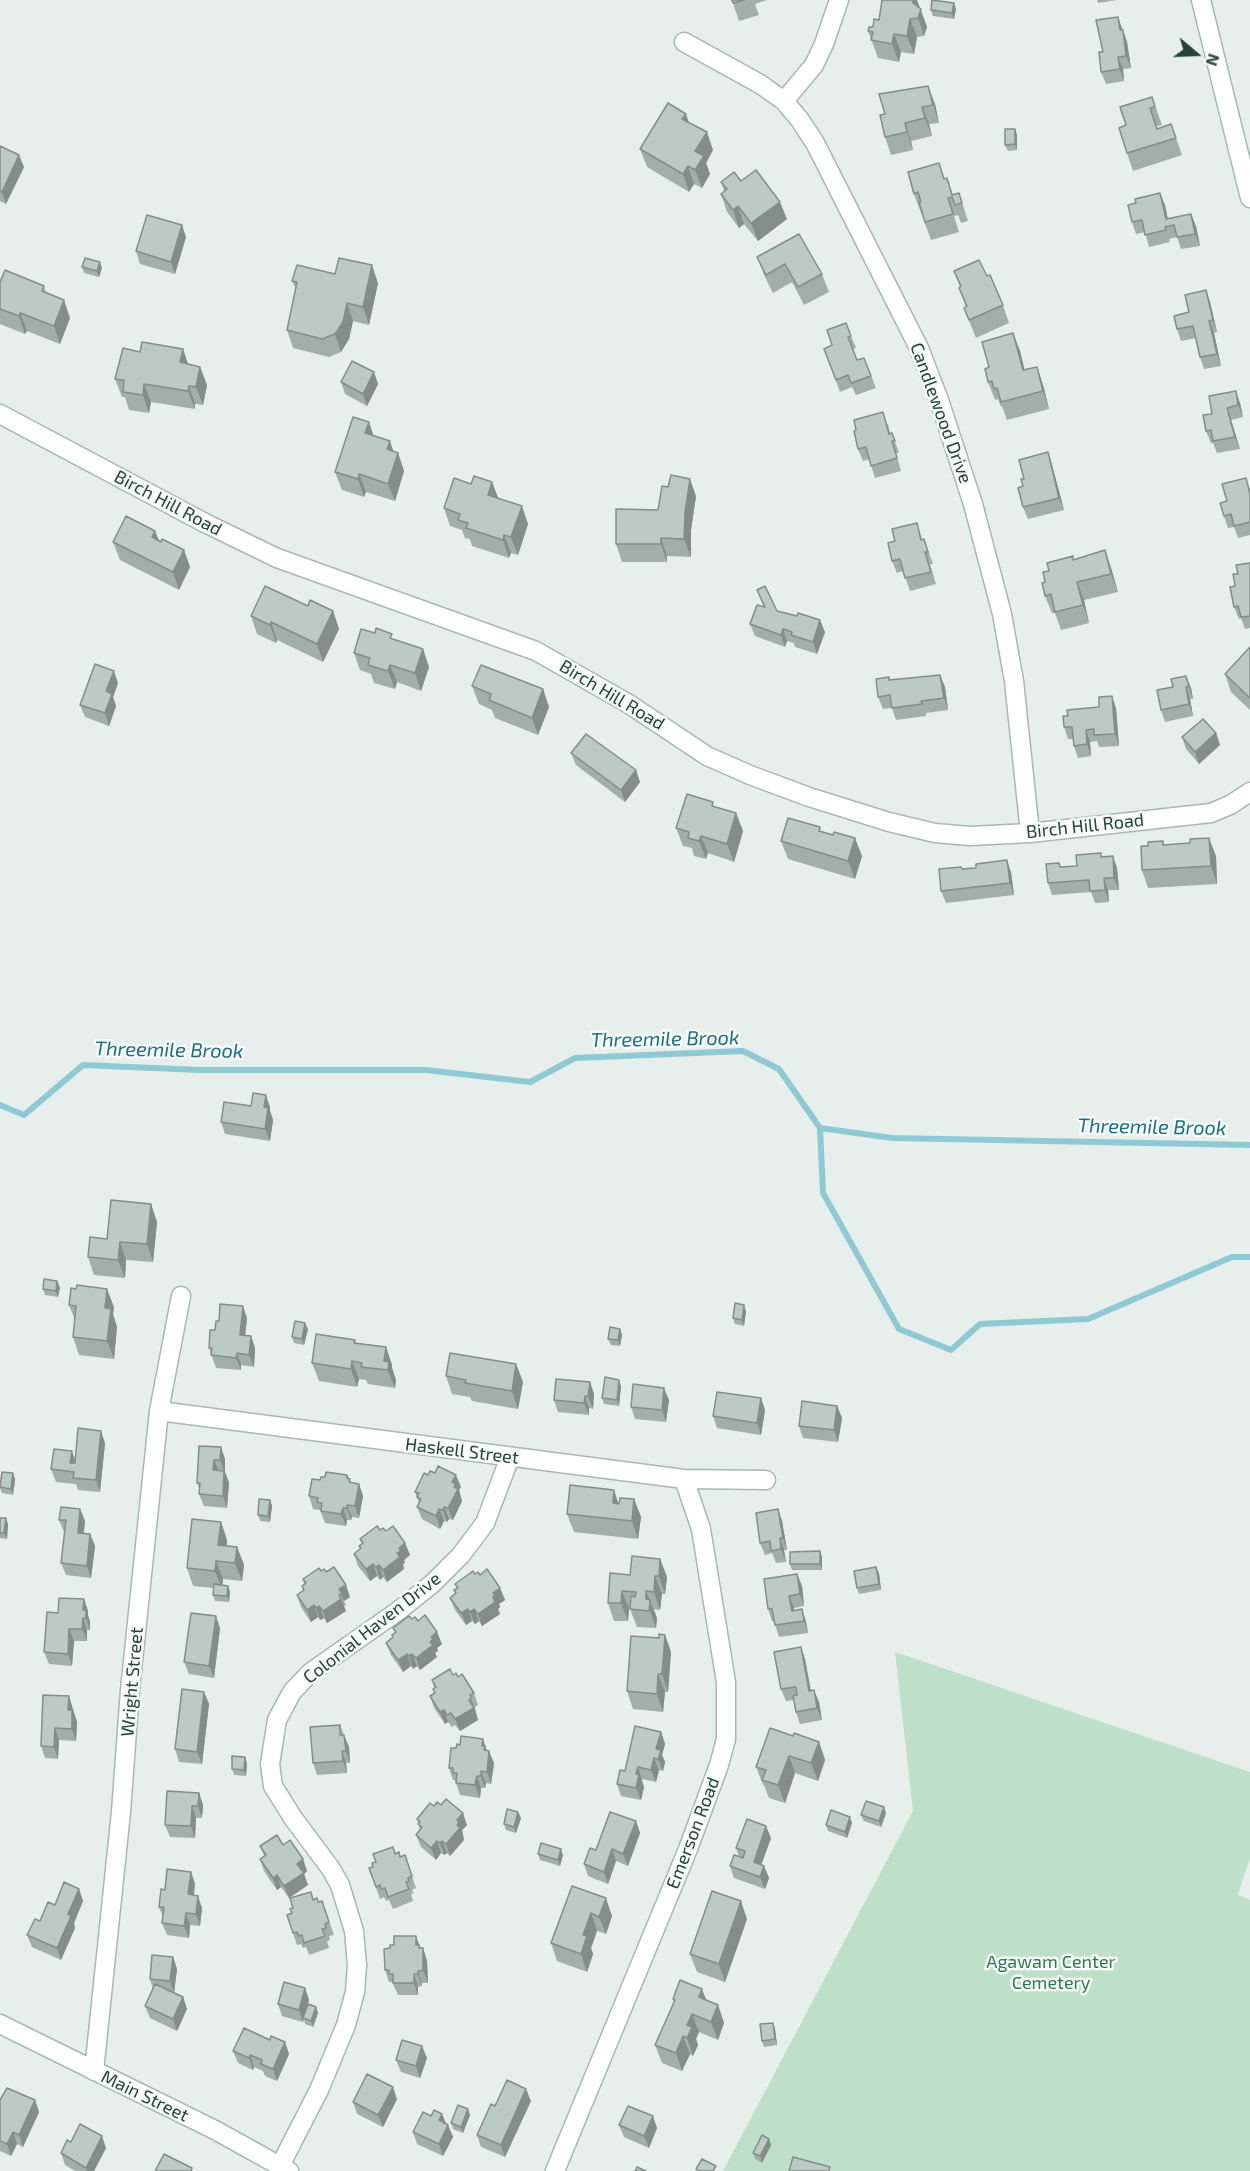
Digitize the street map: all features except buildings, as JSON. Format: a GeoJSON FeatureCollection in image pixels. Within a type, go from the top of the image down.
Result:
{"type":"FeatureCollection","features":[{"type":"Feature","properties":{"kind":"street"},"geometry":{"type":"LineString","coordinates":[[784,101],[814,65],[839,0]]}},
{"type":"Feature","properties":{"kind":"street"},"geometry":{"type":"LineString","coordinates":[[1201,0],[1250,198]]}},
{"type":"Feature","properties":{"kind":"street","name":"Candlewood Drive"},"geometry":{"type":"LineString","coordinates":[[684,42],[760,84],[784,101],[815,143],[919,348],[939,400],[973,504],[1002,614],[1014,681],[1030,833]]}},
{"type":"Feature","properties":{"kind":"street","name":"Birch Hill Road"},"geometry":{"type":"LineString","coordinates":[[0,414],[205,523],[277,558],[536,651],[638,709],[707,756],[750,775],[889,822],[935,833],[970,836],[1030,833],[1211,813],[1230,806],[1250,792]]}},
{"type":"Feature","properties":{"kind":"street","name":"Wright Street"},"geometry":{"type":"LineString","coordinates":[[94,2071],[159,1411],[181,1296]]}},
{"type":"Feature","properties":{"kind":"street","name":"Haskell Street"},"geometry":{"type":"LineString","coordinates":[[159,1411],[684,1479],[766,1480]]}},
{"type":"Feature","properties":{"kind":"street","name":"Colonial Haven Drive"},"geometry":{"type":"LineString","coordinates":[[285,2169],[346,2025],[355,1992],[357,1965],[354,1931],[340,1885],[332,1869],[293,1818],[273,1786],[270,1764],[277,1720],[292,1692],[310,1672],[398,1611],[432,1584],[461,1555],[485,1523],[510,1457]]}},
{"type":"Feature","properties":{"kind":"street","name":"Emerson Road"},"geometry":{"type":"LineString","coordinates":[[555,2171],[688,1849],[719,1765],[726,1738],[726,1682],[701,1529],[684,1479]]}},
{"type":"Feature","properties":{"kind":"street","name":"Main Street"},"geometry":{"type":"LineString","coordinates":[[0,2024],[215,2130],[285,2169]]}},
{"type":"Feature","properties":{"kind":"green space","name":"Agawam Center Cemetery"},"geometry":{"type":"Polygon","coordinates":[[[895,1652],[1250,1772],[1250,1858],[1238,1895],[1250,1900],[1250,2171],[723,2171],[913,1811],[895,1652]]]}},
{"type":"Feature","properties":{"kind":"waterway","name":"Threemile Brook"},"geometry":{"type":"LineString","coordinates":[[0,1105],[24,1115],[83,1065],[200,1070],[426,1070],[530,1082],[575,1058],[743,1051],[779,1069],[820,1128],[892,1138],[1250,1145]]}},
{"type":"Feature","properties":{"kind":"waterway"},"geometry":{"type":"LineString","coordinates":[[820,1128],[823,1193],[899,1329],[951,1350],[980,1324],[1088,1319],[1232,1257],[1250,1257]]}}]}
